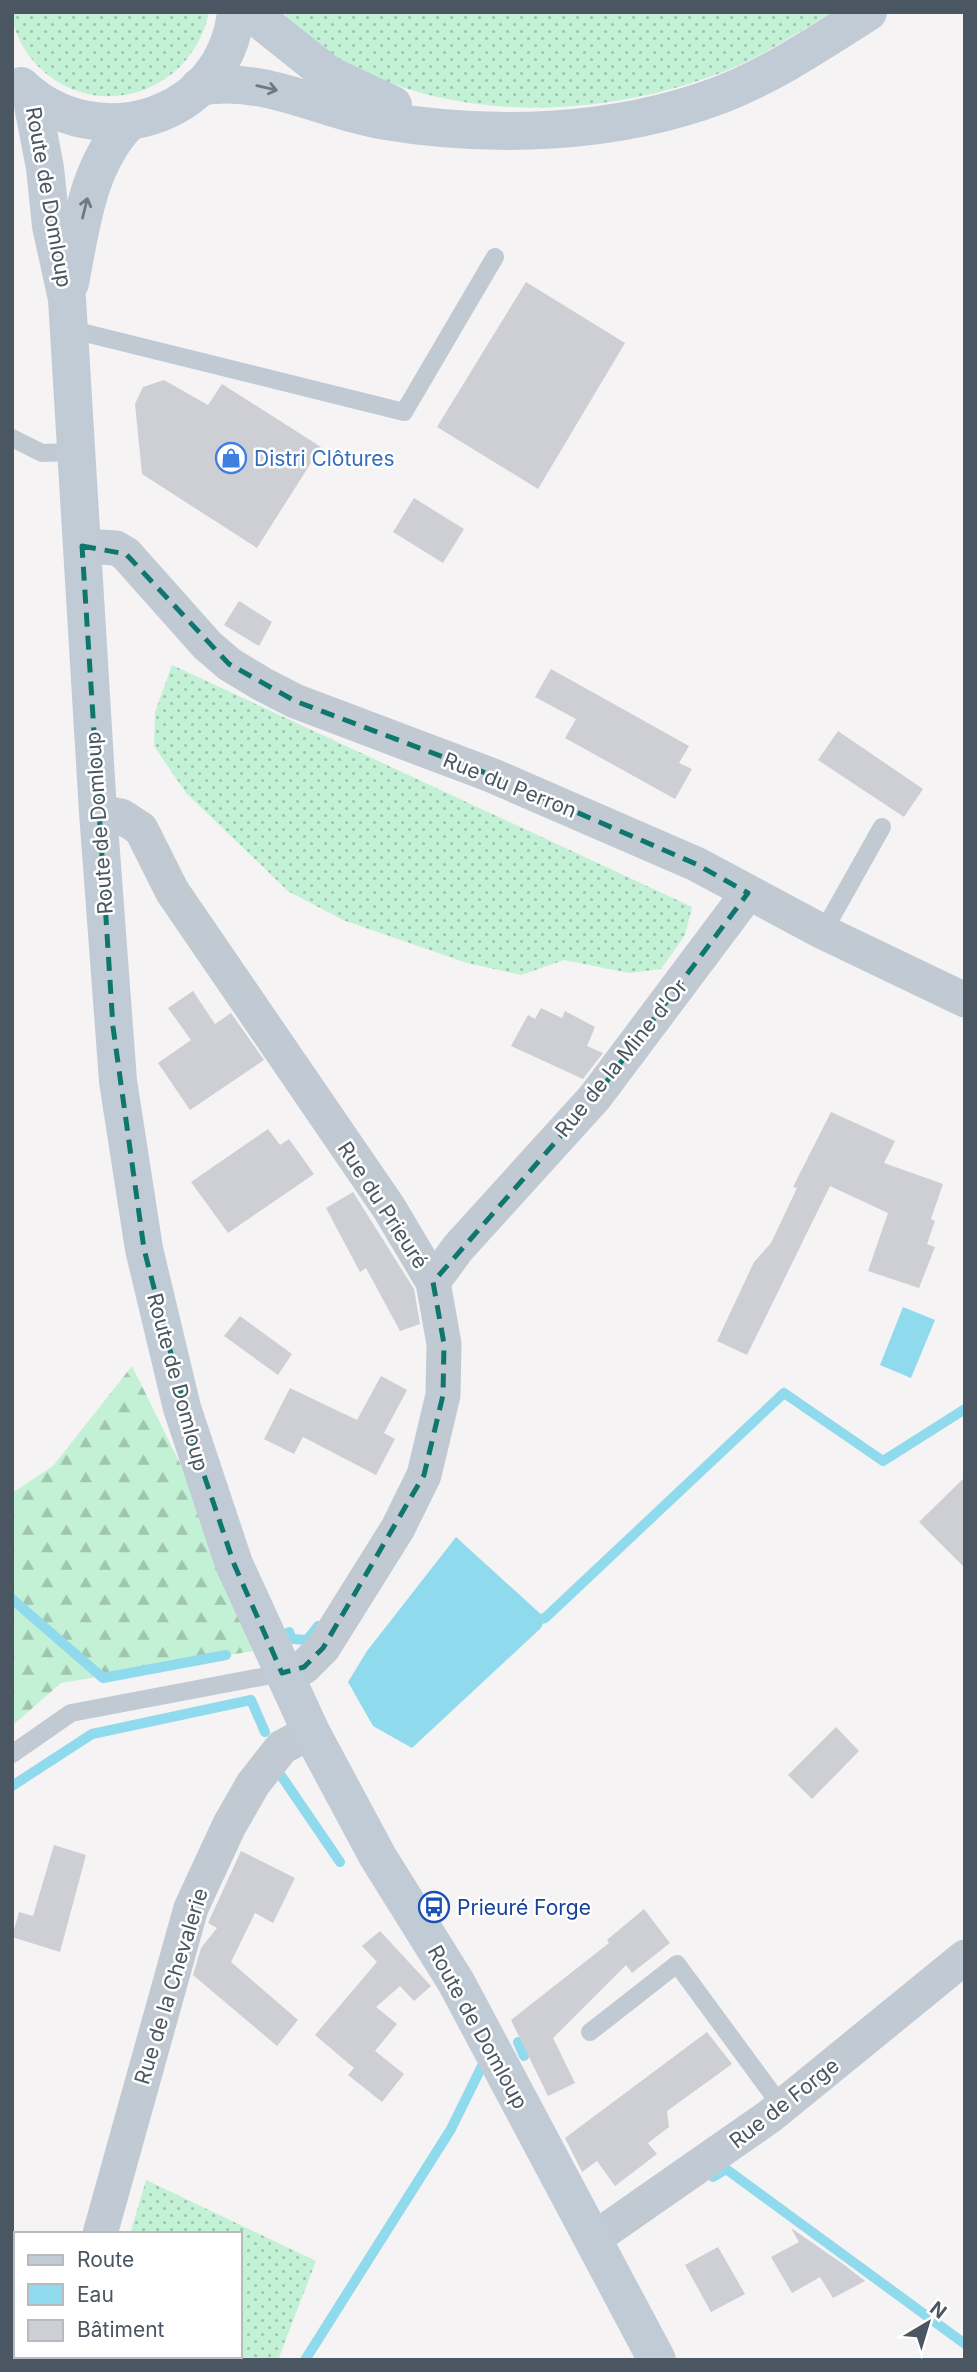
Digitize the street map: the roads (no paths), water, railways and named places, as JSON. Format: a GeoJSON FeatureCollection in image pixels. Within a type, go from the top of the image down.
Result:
{"type":"FeatureCollection","features":[{"type":"Feature","properties":{"kind":"street"},"geometry":{"type":"LineString","coordinates":[[21,86],[66,116],[87,121],[128,123],[167,110],[199,87],[223,55],[236,12]]}},
{"type":"Feature","properties":{"kind":"street"},"geometry":{"type":"LineString","coordinates":[[250,12],[329,75],[443,126]]}},
{"type":"Feature","properties":{"kind":"street"},"geometry":{"type":"LineString","coordinates":[[199,87],[221,83],[251,85],[379,120],[443,126],[545,130],[620,122],[722,94],[754,79],[868,12]]}},
{"type":"Feature","properties":{"kind":"street","name":"Route de Domloup"},"geometry":{"type":"LineString","coordinates":[[21,86],[43,156],[51,226],[68,314],[98,812],[117,1068],[144,1249],[164,1342],[199,1463],[234,1564],[282,1673],[378,1857],[456,1982],[595,2238],[657,2360]]}},
{"type":"Feature","properties":{"kind":"street","name":"Route de Domloup"},"geometry":{"type":"LineString","coordinates":[[68,314],[88,198],[112,141],[128,123]]}},
{"type":"Feature","properties":{"kind":"street","name":"Rue du Perron"},"geometry":{"type":"LineString","coordinates":[[82,546],[116,548],[126,554],[207,645],[229,664],[295,702],[491,775],[696,864],[823,932],[965,1000]]}},
{"type":"Feature","properties":{"kind":"street","name":"Rue du Prieuré"},"geometry":{"type":"LineString","coordinates":[[98,812],[121,816],[141,829],[179,902],[389,1208],[433,1282],[444,1344],[443,1395],[424,1475],[398,1528],[323,1648],[304,1667],[282,1673]]}},
{"type":"Feature","properties":{"kind":"street","name":"Rue de la Mine d'Or"},"geometry":{"type":"LineString","coordinates":[[433,1282],[458,1248],[595,1097],[748,894]]}},
{"type":"Feature","properties":{"kind":"street","name":"Rue de la Chevalerie"},"geometry":{"type":"LineString","coordinates":[[101,2232],[191,1909],[229,1826],[253,1784],[282,1747],[311,1732]]}},
{"type":"Feature","properties":{"kind":"street","name":"Rue de Forge"},"geometry":{"type":"LineString","coordinates":[[595,2238],[782,2107],[965,1957]]}},
{"type":"Feature","properties":{"kind":"lane"},"geometry":{"type":"LineString","coordinates":[[68,314],[404,412],[495,257]]}},
{"type":"Feature","properties":{"kind":"lane"},"geometry":{"type":"LineString","coordinates":[[12,438],[42,453],[76,453]]}},
{"type":"Feature","properties":{"kind":"lane"},"geometry":{"type":"LineString","coordinates":[[823,932],[882,827]]}},
{"type":"Feature","properties":{"kind":"lane"},"geometry":{"type":"LineString","coordinates":[[12,1754],[71,1713],[282,1673]]}},
{"type":"Feature","properties":{"kind":"lane"},"geometry":{"type":"LineString","coordinates":[[590,2032],[677,1965],[782,2107]]}},
{"type":"Feature","properties":{"kind":"water"},"geometry":{"type":"Polygon","coordinates":[[[903,1307],[935,1320],[911,1378],[880,1365],[903,1307]]]}},
{"type":"Feature","properties":{"kind":"water"},"geometry":{"type":"Polygon","coordinates":[[[456,1537],[545,1618],[541,1628],[412,1748],[373,1726],[348,1682],[367,1651],[456,1537]]]}},
{"type":"Feature","properties":{"kind":"waterway"},"geometry":{"type":"LineString","coordinates":[[535,1620],[545,1618],[784,1393],[883,1461],[965,1409]]}},
{"type":"Feature","properties":{"kind":"waterway"},"geometry":{"type":"LineString","coordinates":[[12,1599],[103,1678],[226,1655]]}},
{"type":"Feature","properties":{"kind":"waterway"},"geometry":{"type":"LineString","coordinates":[[289,1632],[292,1639],[307,1640],[318,1626]]}},
{"type":"Feature","properties":{"kind":"waterway"},"geometry":{"type":"LineString","coordinates":[[12,1786],[92,1734],[251,1700],[265,1732]]}},
{"type":"Feature","properties":{"kind":"waterway"},"geometry":{"type":"LineString","coordinates":[[282,1777],[340,1862]]}},
{"type":"Feature","properties":{"kind":"waterway"},"geometry":{"type":"LineString","coordinates":[[518,2042],[524,2056]]}},
{"type":"Feature","properties":{"kind":"waterway"},"geometry":{"type":"LineString","coordinates":[[305,2360],[451,2129],[482,2066]]}},
{"type":"Feature","properties":{"kind":"waterway"},"geometry":{"type":"LineString","coordinates":[[713,2177],[726,2169],[965,2344]]}},
{"type":"Feature","properties":{"kind":"place","name":"Distri Clôtures"},"geometry":{"type":"Point","coordinates":[231,458]}},
{"type":"Feature","properties":{"kind":"place","name":"Prieuré Forge"},"geometry":{"type":"Point","coordinates":[434,1907]}}]}
